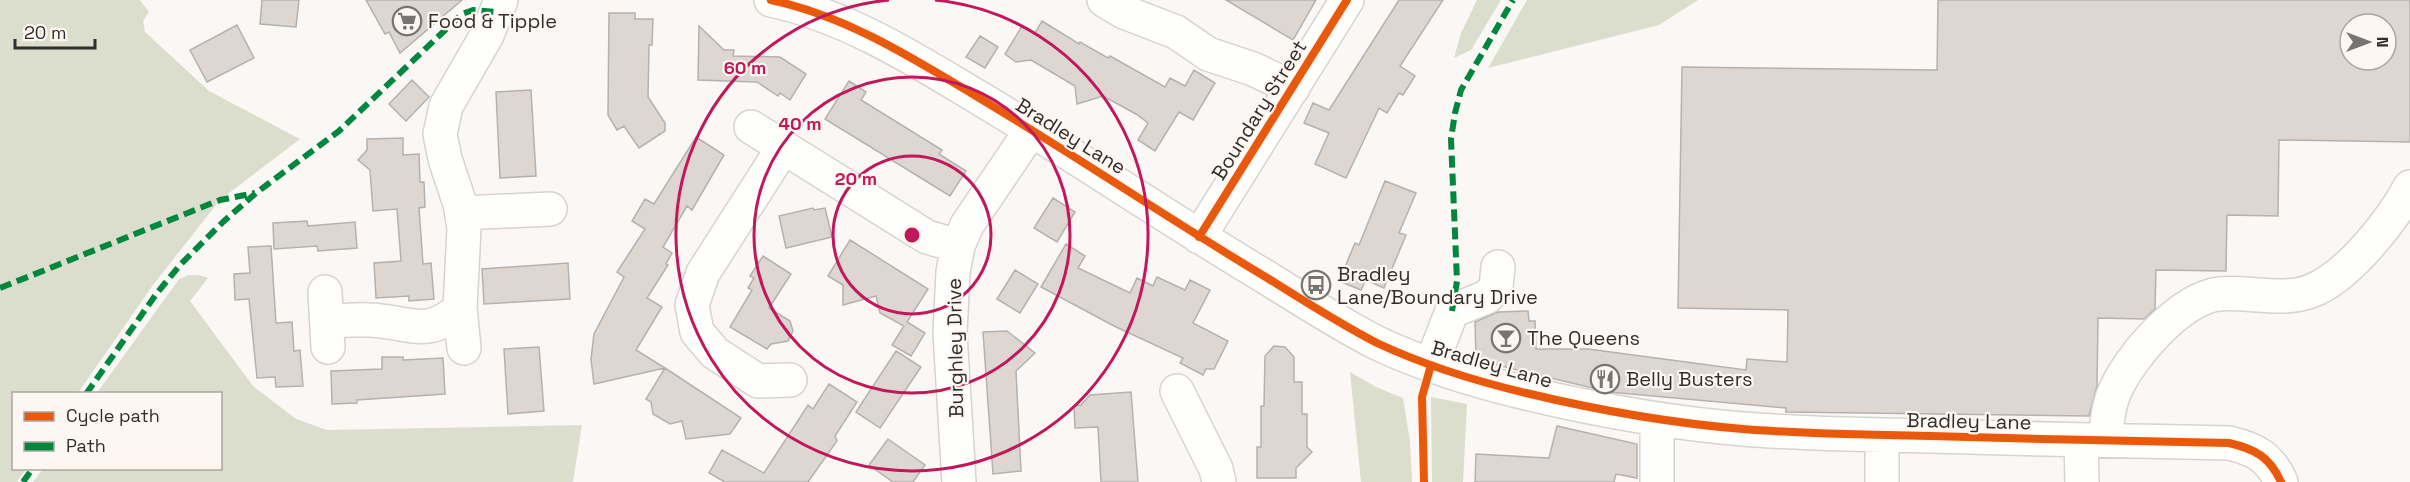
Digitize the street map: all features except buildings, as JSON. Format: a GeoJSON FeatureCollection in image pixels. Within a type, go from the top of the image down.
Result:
{"type":"FeatureCollection","features":[{"type":"Feature","properties":{"kind":"street"},"geometry":{"type":"LineString","coordinates":[[464,348],[460,308],[464,228],[440,134],[446,106],[487,35],[501,0]]}},
{"type":"Feature","properties":{"kind":"street","name":"Bradley Lane"},"geometry":{"type":"LineString","coordinates":[[771,0],[790,4],[838,21],[901,51],[1032,129],[1199,237],[1378,343],[1431,365],[1496,386],[1561,402],[1657,419],[1741,429],[2229,444],[2249,448],[2264,457],[2281,482]]}},
{"type":"Feature","properties":{"kind":"street"},"geometry":{"type":"LineString","coordinates":[[1104,0],[1143,21],[1176,32],[1208,54],[1253,69],[1293,88]]}},
{"type":"Feature","properties":{"kind":"street","name":"Boundary Street"},"geometry":{"type":"LineString","coordinates":[[1199,237],[1347,0]]}},
{"type":"Feature","properties":{"kind":"street"},"geometry":{"type":"LineString","coordinates":[[751,127],[927,237],[958,246]]}},
{"type":"Feature","properties":{"kind":"street","name":"Burghley Drive"},"geometry":{"type":"LineString","coordinates":[[959,482],[950,333],[952,272],[958,246],[967,225],[1032,129]]}},
{"type":"Feature","properties":{"kind":"street"},"geometry":{"type":"LineString","coordinates":[[783,148],[703,273],[692,305],[697,332],[715,353],[758,381],[790,380]]}},
{"type":"Feature","properties":{"kind":"street"},"geometry":{"type":"LineString","coordinates":[[2082,482],[2093,440],[2125,371],[2142,349],[2176,317],[2196,302],[2218,294],[2289,295],[2309,292],[2329,282],[2364,249],[2398,209],[2410,187]]}},
{"type":"Feature","properties":{"kind":"street"},"geometry":{"type":"LineString","coordinates":[[462,213],[550,209]]}},
{"type":"Feature","properties":{"kind":"street"},"geometry":{"type":"LineString","coordinates":[[1431,365],[1452,311],[1487,297],[1496,287],[1498,267]]}},
{"type":"Feature","properties":{"kind":"street"},"geometry":{"type":"LineString","coordinates":[[327,320],[370,320],[429,327],[450,319],[460,308]]}},
{"type":"Feature","properties":{"kind":"street"},"geometry":{"type":"LineString","coordinates":[[1177,391],[1189,437],[1216,469],[1219,482]]}},
{"type":"Feature","properties":{"kind":"street"},"geometry":{"type":"LineString","coordinates":[[1657,419],[1657,482]]}},
{"type":"Feature","properties":{"kind":"street"},"geometry":{"type":"LineString","coordinates":[[1882,435],[1882,482]]}},
{"type":"Feature","properties":{"kind":"green space"},"geometry":{"type":"Polygon","coordinates":[[[0,0],[140,0],[149,12],[143,21],[145,32],[209,91],[300,139],[220,200],[153,285],[79,392],[12,392],[12,470],[25,470],[17,482],[0,482],[0,0]]]}},
{"type":"Feature","properties":{"kind":"green space"},"geometry":{"type":"Polygon","coordinates":[[[1477,0],[1501,0],[1471,50],[1454,58],[1461,33],[1477,0]]]}},
{"type":"Feature","properties":{"kind":"green space"},"geometry":{"type":"Polygon","coordinates":[[[1527,0],[1698,0],[1659,25],[1488,68],[1527,0]]]}},
{"type":"Feature","properties":{"kind":"green space"},"geometry":{"type":"Polygon","coordinates":[[[189,275],[208,278],[190,301],[253,386],[296,419],[327,430],[582,425],[573,482],[33,482],[42,470],[222,470],[222,392],[98,392],[179,279],[189,275]]]}},
{"type":"Feature","properties":{"kind":"green space"},"geometry":{"type":"Polygon","coordinates":[[[1350,372],[1376,387],[1403,398],[1410,441],[1412,482],[1361,482],[1350,372]]]}},
{"type":"Feature","properties":{"kind":"green space"},"geometry":{"type":"Polygon","coordinates":[[[1431,397],[1467,404],[1463,482],[1432,482],[1431,397]]]}},
{"type":"Feature","properties":{"kind":"marked path"},"geometry":{"type":"LineString","coordinates":[[1452,311],[1457,281],[1451,139],[1455,113],[1461,90],[1513,0]]}},
{"type":"Feature","properties":{"kind":"marked path"},"geometry":{"type":"LineString","coordinates":[[87,392],[157,293],[180,265],[223,222],[256,193],[339,131],[462,14],[473,10],[496,12]]}},
{"type":"Feature","properties":{"kind":"marked path"},"geometry":{"type":"LineString","coordinates":[[0,288],[220,200],[255,193]]}},
{"type":"Feature","properties":{"kind":"marked path"},"geometry":{"type":"LineString","coordinates":[[23,482],[32,470]]}},
{"type":"Feature","properties":{"kind":"cycle path"},"geometry":{"type":"LineString","coordinates":[[771,0],[826,16],[877,39],[1013,118],[1195,234],[1336,320],[1377,343],[1450,372],[1507,388],[1607,410],[1743,429],[1837,434],[2229,443],[2261,455],[2272,466],[2281,482]]}},
{"type":"Feature","properties":{"kind":"cycle path"},"geometry":{"type":"LineString","coordinates":[[1199,237],[1347,0]]}},
{"type":"Feature","properties":{"kind":"cycle path"},"geometry":{"type":"LineString","coordinates":[[1424,482],[1422,397],[1431,365]]}},
{"type":"Feature","properties":{"kind":"place","name":"Food & Tipple"},"geometry":{"type":"Point","coordinates":[407,21]}},
{"type":"Feature","properties":{"kind":"place","name":"Bradley Lane/Boundary Drive"},"geometry":{"type":"Point","coordinates":[1316,285]}},
{"type":"Feature","properties":{"kind":"place","name":"The Queens"},"geometry":{"type":"Point","coordinates":[1506,338]}},
{"type":"Feature","properties":{"kind":"place","name":"Belly Busters"},"geometry":{"type":"Point","coordinates":[1605,379]}}]}
